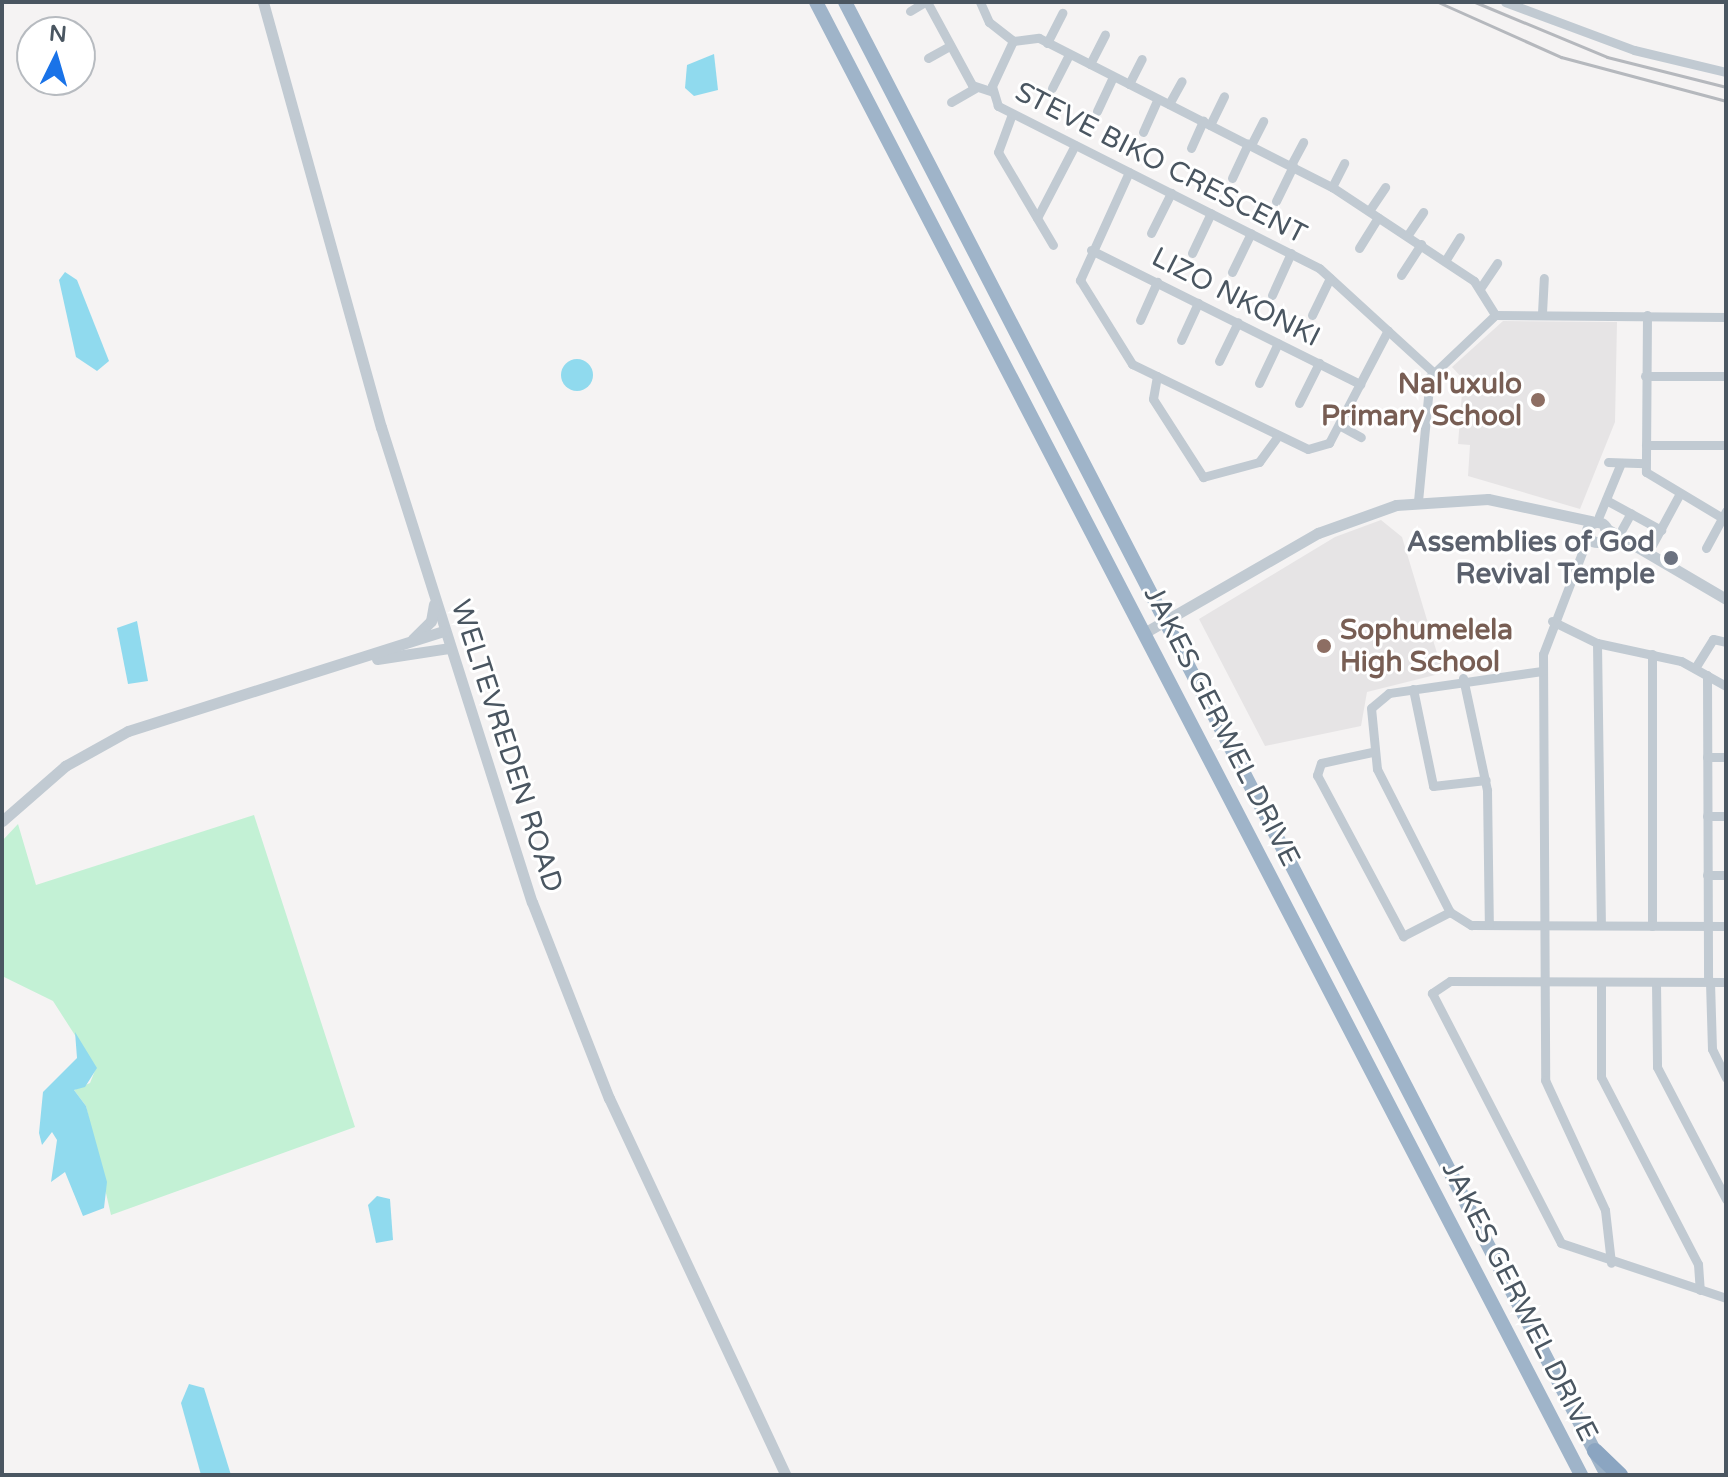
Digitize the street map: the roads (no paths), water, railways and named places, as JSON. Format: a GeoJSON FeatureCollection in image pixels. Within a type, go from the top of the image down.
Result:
{"type":"FeatureCollection","features":[{"type":"Feature","properties":{"kind":"highway","name":"JAKES GERWEL DRIVE"},"geometry":{"type":"LineString","coordinates":[[816,2],[1581,1475]]}},
{"type":"Feature","properties":{"kind":"highway","name":"JAKES GERWEL DRIVE"},"geometry":{"type":"LineString","coordinates":[[845,2],[1607,1475]]}},
{"type":"Feature","properties":{"kind":"highway"},"geometry":{"type":"LineString","coordinates":[[1595,1451],[1620,1475]]}},
{"type":"Feature","properties":{"kind":"street","name":"WELTEVREDEN ROAD"},"geometry":{"type":"LineString","coordinates":[[263,2],[444,631],[570,1008],[786,1475]]}},
{"type":"Feature","properties":{"kind":"street"},"geometry":{"type":"LineString","coordinates":[[910,11],[926,2],[975,88]]}},
{"type":"Feature","properties":{"kind":"street"},"geometry":{"type":"LineString","coordinates":[[1505,2],[1634,50],[1726,72]]}},
{"type":"Feature","properties":{"kind":"street"},"geometry":{"type":"LineString","coordinates":[[978,3],[1013,41]]}},
{"type":"Feature","properties":{"kind":"street"},"geometry":{"type":"LineString","coordinates":[[1047,43],[1062,13]]}},
{"type":"Feature","properties":{"kind":"street"},"geometry":{"type":"LineString","coordinates":[[1090,64],[1105,35]]}},
{"type":"Feature","properties":{"kind":"street","name":"STEVE BIKO CRESCENT"},"geometry":{"type":"LineString","coordinates":[[1433,372],[1330,278],[1291,253],[1012,114],[991,91],[1013,41],[1028,36],[1047,43],[1332,187],[1481,287],[1495,315]]}},
{"type":"Feature","properties":{"kind":"street"},"geometry":{"type":"LineString","coordinates":[[928,58],[950,46]]}},
{"type":"Feature","properties":{"kind":"street"},"geometry":{"type":"LineString","coordinates":[[1052,88],[1069,54]]}},
{"type":"Feature","properties":{"kind":"street"},"geometry":{"type":"LineString","coordinates":[[1129,84],[1142,59]]}},
{"type":"Feature","properties":{"kind":"street"},"geometry":{"type":"LineString","coordinates":[[1097,111],[1113,76]]}},
{"type":"Feature","properties":{"kind":"street"},"geometry":{"type":"LineString","coordinates":[[1169,104],[1182,81]]}},
{"type":"Feature","properties":{"kind":"street"},"geometry":{"type":"LineString","coordinates":[[951,102],[975,88],[991,91]]}},
{"type":"Feature","properties":{"kind":"street"},"geometry":{"type":"LineString","coordinates":[[1191,148],[1224,96]]}},
{"type":"Feature","properties":{"kind":"street"},"geometry":{"type":"LineString","coordinates":[[1143,132],[1158,99]]}},
{"type":"Feature","properties":{"kind":"street"},"geometry":{"type":"LineString","coordinates":[[1012,114],[998,152],[1053,245]]}},
{"type":"Feature","properties":{"kind":"street"},"geometry":{"type":"LineString","coordinates":[[1232,178],[1263,121]]}},
{"type":"Feature","properties":{"kind":"street"},"geometry":{"type":"LineString","coordinates":[[1276,201],[1303,142]]}},
{"type":"Feature","properties":{"kind":"street"},"geometry":{"type":"LineString","coordinates":[[1037,218],[1075,145]]}},
{"type":"Feature","properties":{"kind":"street"},"geometry":{"type":"LineString","coordinates":[[1332,187],[1344,163]]}},
{"type":"Feature","properties":{"kind":"street"},"geometry":{"type":"LineString","coordinates":[[1129,172],[1091,250],[1081,286],[1129,362],[1277,437],[1308,449],[1329,443],[1388,330]]}},
{"type":"Feature","properties":{"kind":"street"},"geometry":{"type":"LineString","coordinates":[[1359,248],[1385,187]]}},
{"type":"Feature","properties":{"kind":"street"},"geometry":{"type":"LineString","coordinates":[[1151,233],[1171,193]]}},
{"type":"Feature","properties":{"kind":"street"},"geometry":{"type":"LineString","coordinates":[[1407,236],[1423,212]]}},
{"type":"Feature","properties":{"kind":"street"},"geometry":{"type":"LineString","coordinates":[[1192,253],[1211,213]]}},
{"type":"Feature","properties":{"kind":"street"},"geometry":{"type":"LineString","coordinates":[[1232,272],[1251,233]]}},
{"type":"Feature","properties":{"kind":"street"},"geometry":{"type":"LineString","coordinates":[[1445,261],[1460,237]]}},
{"type":"Feature","properties":{"kind":"street"},"geometry":{"type":"LineString","coordinates":[[1401,275],[1421,244]]}},
{"type":"Feature","properties":{"kind":"street","name":"LIZO NKONKI"},"geometry":{"type":"LineString","coordinates":[[1091,250],[1360,384]]}},
{"type":"Feature","properties":{"kind":"street"},"geometry":{"type":"LineString","coordinates":[[1272,295],[1291,253]]}},
{"type":"Feature","properties":{"kind":"street"},"geometry":{"type":"LineString","coordinates":[[1481,287],[1497,263]]}},
{"type":"Feature","properties":{"kind":"street"},"geometry":{"type":"LineString","coordinates":[[1312,315],[1330,278]]}},
{"type":"Feature","properties":{"kind":"street"},"geometry":{"type":"LineString","coordinates":[[1542,313],[1544,278]]}},
{"type":"Feature","properties":{"kind":"street"},"geometry":{"type":"LineString","coordinates":[[1140,320],[1157,282]]}},
{"type":"Feature","properties":{"kind":"street"},"geometry":{"type":"LineString","coordinates":[[1181,340],[1198,303]]}},
{"type":"Feature","properties":{"kind":"street"},"geometry":{"type":"LineString","coordinates":[[1418,501],[1433,372],[1495,315],[1542,313],[1726,317]]}},
{"type":"Feature","properties":{"kind":"street"},"geometry":{"type":"LineString","coordinates":[[1647,315],[1645,463],[1649,477],[1725,516],[1706,548]]}},
{"type":"Feature","properties":{"kind":"street"},"geometry":{"type":"LineString","coordinates":[[1219,361],[1238,322]]}},
{"type":"Feature","properties":{"kind":"street"},"geometry":{"type":"LineString","coordinates":[[1259,383],[1278,343]]}},
{"type":"Feature","properties":{"kind":"street"},"geometry":{"type":"LineString","coordinates":[[1299,403],[1319,363]]}},
{"type":"Feature","properties":{"kind":"street"},"geometry":{"type":"LineString","coordinates":[[1157,376],[1153,399],[1203,477],[1259,462],[1277,437]]}},
{"type":"Feature","properties":{"kind":"street"},"geometry":{"type":"LineString","coordinates":[[1645,376],[1726,376]]}},
{"type":"Feature","properties":{"kind":"street"},"geometry":{"type":"LineString","coordinates":[[1339,425],[1361,437]]}},
{"type":"Feature","properties":{"kind":"street"},"geometry":{"type":"LineString","coordinates":[[1646,445],[1726,445]]}},
{"type":"Feature","properties":{"kind":"street"},"geometry":{"type":"LineString","coordinates":[[1608,462],[1645,463]]}},
{"type":"Feature","properties":{"kind":"street"},"geometry":{"type":"LineString","coordinates":[[1611,1263],[1605,1210],[1546,1088],[1542,671],[1552,621],[1594,539],[1621,463]]}},
{"type":"Feature","properties":{"kind":"street"},"geometry":{"type":"LineString","coordinates":[[1652,545],[1679,495]]}},
{"type":"Feature","properties":{"kind":"street"},"geometry":{"type":"LineString","coordinates":[[1144,633],[1318,533],[1418,501],[1499,500],[1600,522],[1624,544],[1726,599]]}},
{"type":"Feature","properties":{"kind":"street"},"geometry":{"type":"LineString","coordinates":[[1606,500],[1661,530]]}},
{"type":"Feature","properties":{"kind":"street"},"geometry":{"type":"LineString","coordinates":[[1622,529],[1631,513]]}},
{"type":"Feature","properties":{"kind":"street"},"geometry":{"type":"LineString","coordinates":[[1571,518],[1594,539],[1624,544]]}},
{"type":"Feature","properties":{"kind":"street"},"geometry":{"type":"LineString","coordinates":[[1594,539],[1600,522]]}},
{"type":"Feature","properties":{"kind":"street"},"geometry":{"type":"LineString","coordinates":[[406,644],[428,626],[435,600]]}},
{"type":"Feature","properties":{"kind":"street"},"geometry":{"type":"LineString","coordinates":[[1552,621],[1597,643],[1652,654],[1695,668],[1723,684],[1726,671]]}},
{"type":"Feature","properties":{"kind":"street"},"geometry":{"type":"LineString","coordinates":[[2,821],[65,766],[128,731],[364,659],[444,631]]}},
{"type":"Feature","properties":{"kind":"street"},"geometry":{"type":"LineString","coordinates":[[1695,668],[1713,639],[1726,642]]}},
{"type":"Feature","properties":{"kind":"street"},"geometry":{"type":"LineString","coordinates":[[1597,643],[1601,925]]}},
{"type":"Feature","properties":{"kind":"street"},"geometry":{"type":"LineString","coordinates":[[364,659],[450,648]]}},
{"type":"Feature","properties":{"kind":"street"},"geometry":{"type":"LineString","coordinates":[[1652,654],[1652,926]]}},
{"type":"Feature","properties":{"kind":"street"},"geometry":{"type":"LineString","coordinates":[[1542,671],[1463,678],[1374,702],[1372,752],[1450,912],[1465,924],[1726,926]]}},
{"type":"Feature","properties":{"kind":"street"},"geometry":{"type":"LineString","coordinates":[[1707,675],[1707,875],[1712,1049],[1726,1078]]}},
{"type":"Feature","properties":{"kind":"street"},"geometry":{"type":"LineString","coordinates":[[1463,678],[1486,780],[1489,925]]}},
{"type":"Feature","properties":{"kind":"street"},"geometry":{"type":"LineString","coordinates":[[1413,689],[1433,786],[1486,780]]}},
{"type":"Feature","properties":{"kind":"street"},"geometry":{"type":"LineString","coordinates":[[1372,752],[1321,763],[1317,775],[1403,936],[1450,912]]}},
{"type":"Feature","properties":{"kind":"street"},"geometry":{"type":"LineString","coordinates":[[1707,757],[1726,757]]}},
{"type":"Feature","properties":{"kind":"street"},"geometry":{"type":"LineString","coordinates":[[1707,816],[1726,816]]}},
{"type":"Feature","properties":{"kind":"street"},"geometry":{"type":"LineString","coordinates":[[1707,875],[1726,875]]}},
{"type":"Feature","properties":{"kind":"street"},"geometry":{"type":"LineString","coordinates":[[1726,982],[1442,982],[1432,993],[1558,1239],[1611,1263],[1726,1298]]}},
{"type":"Feature","properties":{"kind":"street"},"geometry":{"type":"LineString","coordinates":[[1601,982],[1601,1077],[1697,1262],[1700,1290]]}},
{"type":"Feature","properties":{"kind":"street"},"geometry":{"type":"LineString","coordinates":[[1656,982],[1657,1067],[1726,1199]]}},
{"type":"Feature","properties":{"kind":"water"},"geometry":{"type":"Polygon","coordinates":[[[714,54],[718,90],[694,96],[685,88],[687,65],[714,54]]]}},
{"type":"Feature","properties":{"kind":"water"},"geometry":{"type":"Polygon","coordinates":[[[65,272],[77,280],[109,361],[97,371],[76,357],[59,280],[65,272]]]}},
{"type":"Feature","properties":{"kind":"water"},"geometry":{"type":"Polygon","coordinates":[[[577,359],[588,364],[593,375],[588,386],[577,391],[566,386],[561,375],[566,364],[577,359]]]}},
{"type":"Feature","properties":{"kind":"water"},"geometry":{"type":"Polygon","coordinates":[[[137,621],[148,681],[128,684],[117,628],[137,621]]]}},
{"type":"Feature","properties":{"kind":"water"},"geometry":{"type":"Polygon","coordinates":[[[75,1032],[97,1068],[85,1087],[74,1090],[86,1106],[107,1182],[104,1208],[83,1216],[65,1172],[51,1182],[57,1140],[52,1132],[42,1145],[39,1133],[43,1092],[77,1058],[75,1032]]]}},
{"type":"Feature","properties":{"kind":"water"},"geometry":{"type":"Polygon","coordinates":[[[377,1196],[390,1199],[393,1240],[376,1243],[368,1205],[377,1196]]]}},
{"type":"Feature","properties":{"kind":"water"},"geometry":{"type":"Polygon","coordinates":[[[189,1384],[204,1388],[231,1475],[201,1475],[181,1403],[189,1384]]]}},
{"type":"Feature","properties":{"kind":"railway"},"geometry":{"type":"LineString","coordinates":[[1438,2],[1561,57],[1726,101]]}},
{"type":"Feature","properties":{"kind":"railway"},"geometry":{"type":"LineString","coordinates":[[1475,2],[1607,57],[1726,87]]}},
{"type":"Feature","properties":{"kind":"place","name":"Nal'uxulo Primary School"},"geometry":{"type":"Point","coordinates":[1538,400]}},
{"type":"Feature","properties":{"kind":"place","name":"Assemblies of God Revival Temple"},"geometry":{"type":"Point","coordinates":[1671,558]}},
{"type":"Feature","properties":{"kind":"place","name":"Sophumelela High School"},"geometry":{"type":"Point","coordinates":[1324,646]}}]}
